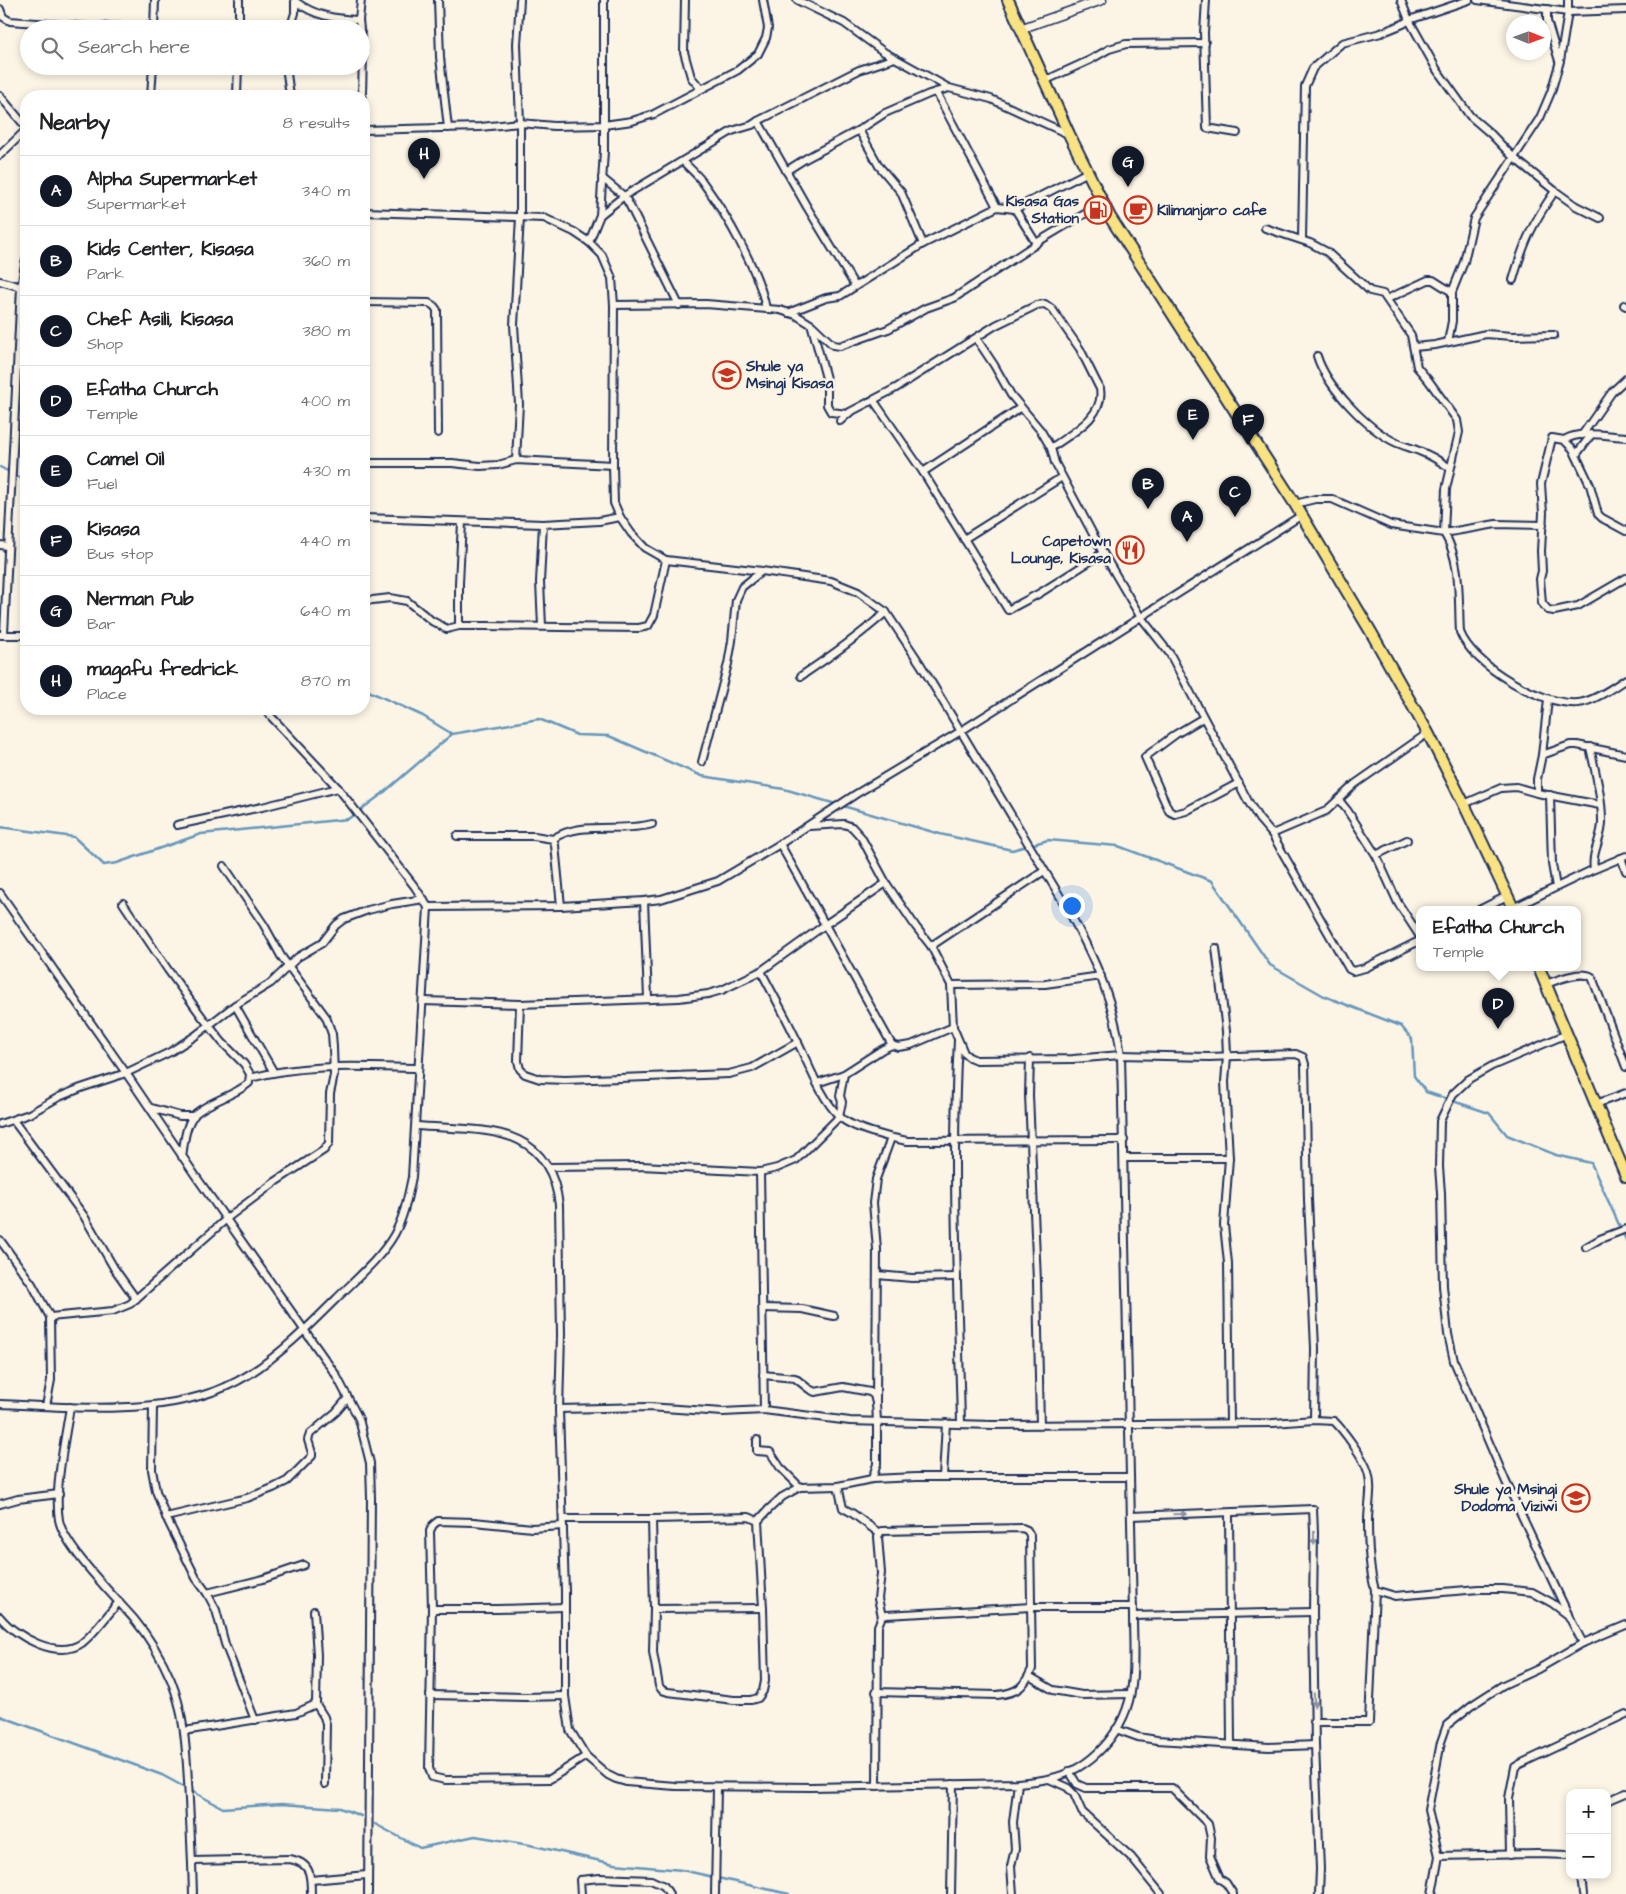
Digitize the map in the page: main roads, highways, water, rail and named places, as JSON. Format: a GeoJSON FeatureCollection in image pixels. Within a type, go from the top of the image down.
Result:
{"type":"FeatureCollection","features":[{"type":"Feature","properties":{"kind":"highway"},"geometry":{"type":"LineString","coordinates":[[1008,0],[1069,134],[1115,226],[1302,515],[1371,632],[1428,733],[1464,804],[1512,906]]}},
{"type":"Feature","properties":{"kind":"highway"},"geometry":{"type":"LineString","coordinates":[[1540,971],[1626,1176]]}},
{"type":"Feature","properties":{"kind":"waterway"},"geometry":{"type":"LineString","coordinates":[[0,467],[20,478]]}},
{"type":"Feature","properties":{"kind":"waterway"},"geometry":{"type":"LineString","coordinates":[[370,692],[423,716],[452,734]]}},
{"type":"Feature","properties":{"kind":"waterway"},"geometry":{"type":"LineString","coordinates":[[0,827],[74,837],[104,865],[117,863],[201,834],[348,819],[382,794],[452,734],[539,719],[577,735],[609,736],[702,776],[784,789],[940,834],[1012,850],[1048,840],[1118,846],[1212,881],[1270,965],[1324,996],[1401,1026],[1412,1039],[1414,1076],[1426,1092],[1489,1113],[1507,1135],[1556,1155],[1591,1163],[1626,1240]]}},
{"type":"Feature","properties":{"kind":"waterway"},"geometry":{"type":"LineString","coordinates":[[0,1716],[162,1775],[223,1808],[281,1804],[340,1808],[361,1816]]}},
{"type":"Feature","properties":{"kind":"waterway"},"geometry":{"type":"LineString","coordinates":[[375,1824],[420,1848],[475,1836],[530,1845],[614,1864],[682,1870],[789,1894]]}},
{"type":"Feature","properties":{"kind":"place","name":"magafu fredrick"},"geometry":{"type":"Point","coordinates":[424,179]}},
{"type":"Feature","properties":{"kind":"place","name":"Nerman Pub"},"geometry":{"type":"Point","coordinates":[1128,187]}},
{"type":"Feature","properties":{"kind":"place","name":"Kisasa Gas Station"},"geometry":{"type":"Point","coordinates":[1098,210]}},
{"type":"Feature","properties":{"kind":"place","name":"Kilimanjaro cafe"},"geometry":{"type":"Point","coordinates":[1138,210]}},
{"type":"Feature","properties":{"kind":"place","name":"Shule ya Msingi Kisasa"},"geometry":{"type":"Point","coordinates":[727,375]}},
{"type":"Feature","properties":{"kind":"place","name":"Camel Oil"},"geometry":{"type":"Point","coordinates":[1193,440]}},
{"type":"Feature","properties":{"kind":"place","name":"Kisasa"},"geometry":{"type":"Point","coordinates":[1248,445]}},
{"type":"Feature","properties":{"kind":"place","name":"Kids Center, Kisasa"},"geometry":{"type":"Point","coordinates":[1148,509]}},
{"type":"Feature","properties":{"kind":"place","name":"Chef Asili, Kisasa"},"geometry":{"type":"Point","coordinates":[1235,517]}},
{"type":"Feature","properties":{"kind":"place","name":"Alpha Supermarket"},"geometry":{"type":"Point","coordinates":[1187,542]}},
{"type":"Feature","properties":{"kind":"place","name":"Capetown Lounge, Kisasa"},"geometry":{"type":"Point","coordinates":[1130,550]}},
{"type":"Feature","properties":{"kind":"place","name":"Efatha Church"},"geometry":{"type":"Point","coordinates":[1498,1029]}},
{"type":"Feature","properties":{"kind":"place","name":"Shule ya Msingi Dodoma Viziwi"},"geometry":{"type":"Point","coordinates":[1576,1498]}}]}
